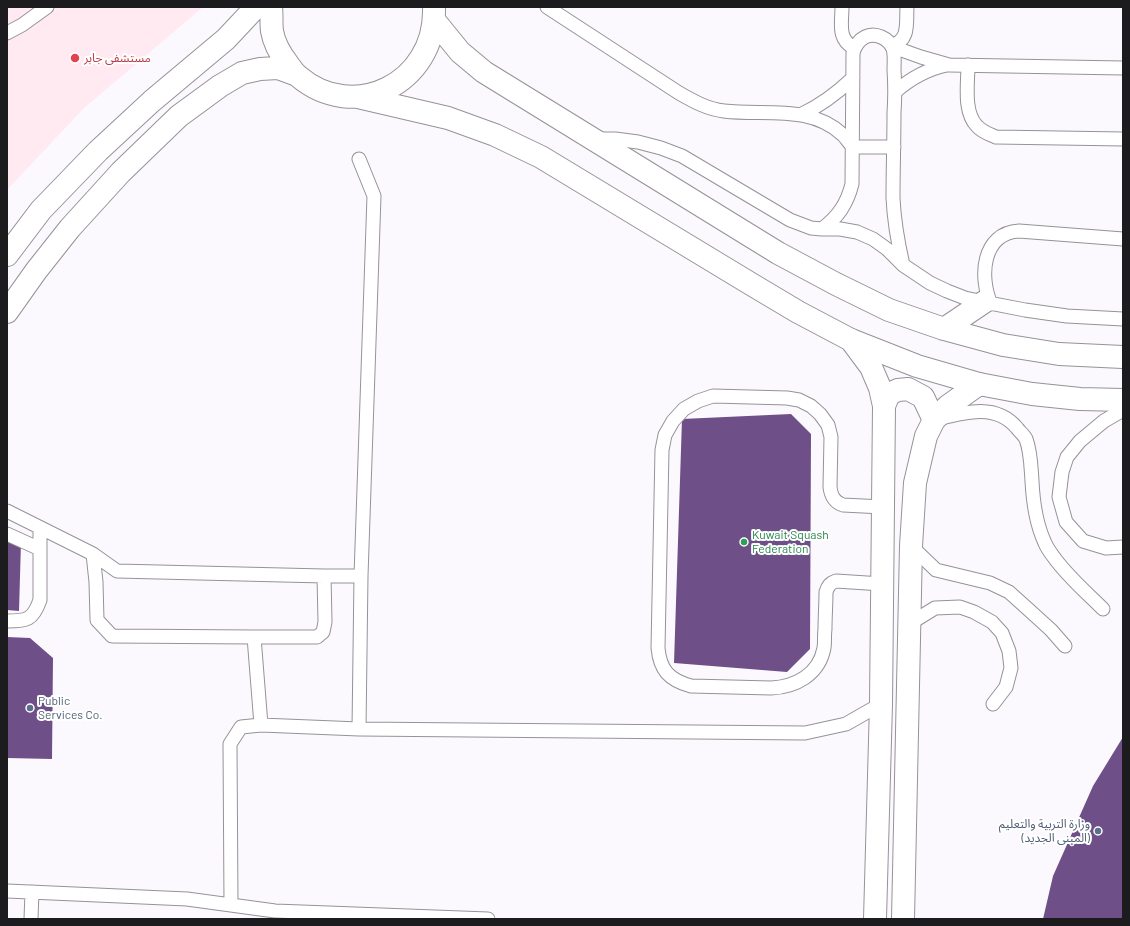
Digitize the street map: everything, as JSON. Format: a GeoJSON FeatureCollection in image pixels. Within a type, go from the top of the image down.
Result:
{"type":"FeatureCollection","features":[{"type":"Feature","properties":{"kind":"street"},"geometry":{"type":"LineString","coordinates":[[7,255],[41,210],[98,151],[152,101],[226,39],[256,7]]}},
{"type":"Feature","properties":{"kind":"street"},"geometry":{"type":"LineString","coordinates":[[271,7],[272,32],[282,55],[297,75]]}},
{"type":"Feature","properties":{"kind":"street"},"geometry":{"type":"LineString","coordinates":[[358,97],[381,92],[402,80],[418,64],[429,43],[434,13]]}},
{"type":"Feature","properties":{"kind":"street"},"geometry":{"type":"LineString","coordinates":[[434,13],[460,52],[484,72],[778,253],[836,284],[889,310],[944,329],[1003,345],[1059,354],[1123,357]]}},
{"type":"Feature","properties":{"kind":"street"},"geometry":{"type":"LineString","coordinates":[[7,312],[36,271],[70,228],[121,172],[179,116],[220,86],[242,74],[260,69],[278,68],[297,75],[315,88],[336,95],[358,97],[448,118],[496,135],[541,157],[798,312],[851,340],[917,366],[979,384],[1032,394],[1080,399],[1123,400]]}},
{"type":"Feature","properties":{"kind":"street"},"geometry":{"type":"LineString","coordinates":[[944,329],[987,303]]}},
{"type":"Feature","properties":{"kind":"street"},"geometry":{"type":"LineString","coordinates":[[851,340],[871,367],[880,388],[884,406],[881,704],[875,919]]}},
{"type":"Feature","properties":{"kind":"street"},"geometry":{"type":"LineString","coordinates":[[903,919],[911,546],[915,483],[926,436],[934,420],[948,406],[979,384]]}},
{"type":"Feature","properties":{"kind":"street"},"geometry":{"type":"LineString","coordinates":[[884,406],[889,394],[898,390],[908,389],[923,396],[934,420]]}},
{"type":"Feature","properties":{"kind":"lane"},"geometry":{"type":"LineString","coordinates":[[7,33],[22,25],[47,7]]}},
{"type":"Feature","properties":{"kind":"lane"},"geometry":{"type":"LineString","coordinates":[[546,7],[693,101],[724,111],[802,114],[817,118],[842,135],[852,147]]}},
{"type":"Feature","properties":{"kind":"lane"},"geometry":{"type":"LineString","coordinates":[[842,7],[842,33],[844,40],[854,48]]}},
{"type":"Feature","properties":{"kind":"lane"},"geometry":{"type":"LineString","coordinates":[[892,46],[898,44],[905,35],[907,7]]}},
{"type":"Feature","properties":{"kind":"lane"},"geometry":{"type":"LineString","coordinates":[[822,229],[832,222],[846,204],[852,184],[853,53],[858,42],[864,37],[872,35],[880,36],[892,46],[920,57],[949,65]]}},
{"type":"Feature","properties":{"kind":"lane"},"geometry":{"type":"LineString","coordinates":[[892,46],[894,56],[895,92],[893,199],[896,230],[903,265]]}},
{"type":"Feature","properties":{"kind":"lane"},"geometry":{"type":"LineString","coordinates":[[895,92],[906,82],[920,74],[934,68],[949,65],[1123,68]]}},
{"type":"Feature","properties":{"kind":"lane"},"geometry":{"type":"LineString","coordinates":[[968,65],[968,106],[971,118],[977,127],[986,133],[996,137],[1123,139]]}},
{"type":"Feature","properties":{"kind":"lane"},"geometry":{"type":"LineString","coordinates":[[802,114],[828,100],[841,90],[852,78]]}},
{"type":"Feature","properties":{"kind":"lane"},"geometry":{"type":"LineString","coordinates":[[592,139],[615,139],[638,142],[661,148],[682,156],[790,220],[811,228],[840,229],[857,232],[873,239],[903,265],[930,283],[965,298],[1025,310],[1068,316],[1123,319]]}},
{"type":"Feature","properties":{"kind":"lane"},"geometry":{"type":"LineString","coordinates":[[852,147],[894,147]]}},
{"type":"Feature","properties":{"kind":"lane"},"geometry":{"type":"LineString","coordinates":[[358,160],[374,196],[361,576],[359,729]]}},
{"type":"Feature","properties":{"kind":"lane"},"geometry":{"type":"LineString","coordinates":[[987,303],[984,274],[986,261],[990,249],[997,239],[1005,233],[1012,231],[1025,231],[1123,239]]}},
{"type":"Feature","properties":{"kind":"lane"},"geometry":{"type":"LineString","coordinates":[[882,584],[836,581],[831,583],[826,592],[824,648],[820,660],[805,678],[783,688],[691,686],[680,683],[671,677],[663,669],[659,659],[658,640],[662,450],[665,435],[673,420],[684,409],[698,401],[713,396],[787,398],[799,400],[811,406],[820,414],[828,425],[830,437],[830,487],[833,499],[844,505],[883,507]]}},
{"type":"Feature","properties":{"kind":"lane"},"geometry":{"type":"LineString","coordinates":[[1123,410],[1104,421],[1080,441],[1067,457],[1062,472],[1059,497],[1066,522],[1083,541],[1106,548],[1123,547]]}},
{"type":"Feature","properties":{"kind":"lane"},"geometry":{"type":"LineString","coordinates":[[934,420],[962,413],[978,411],[1003,416],[1013,424],[1026,439],[1030,459],[1036,520],[1045,544],[1061,567],[1103,609]]}},
{"type":"Feature","properties":{"kind":"lane"},"geometry":{"type":"LineString","coordinates":[[7,511],[93,554],[117,571]]}},
{"type":"Feature","properties":{"kind":"lane"},"geometry":{"type":"LineString","coordinates":[[7,621],[21,621],[31,617],[40,600],[40,528]]}},
{"type":"Feature","properties":{"kind":"lane"},"geometry":{"type":"LineString","coordinates":[[7,534],[40,549]]}},
{"type":"Feature","properties":{"kind":"lane"},"geometry":{"type":"LineString","coordinates":[[911,546],[936,570],[990,583],[1009,592],[1051,630],[1065,646]]}},
{"type":"Feature","properties":{"kind":"lane"},"geometry":{"type":"LineString","coordinates":[[93,554],[96,582],[97,620],[112,636],[317,637],[323,632],[325,622],[324,576]]}},
{"type":"Feature","properties":{"kind":"lane"},"geometry":{"type":"LineString","coordinates":[[96,582],[117,571],[361,576]]}},
{"type":"Feature","properties":{"kind":"lane"},"geometry":{"type":"LineString","coordinates":[[909,624],[935,608],[960,607],[974,612],[992,622],[1002,633],[1009,651],[1011,668],[1006,688],[993,704]]}},
{"type":"Feature","properties":{"kind":"lane"},"geometry":{"type":"LineString","coordinates":[[254,636],[261,725]]}},
{"type":"Feature","properties":{"kind":"lane"},"geometry":{"type":"LineString","coordinates":[[231,905],[230,744],[241,727],[261,725],[359,729],[805,733],[846,724],[881,704]]}},
{"type":"Feature","properties":{"kind":"lane"},"geometry":{"type":"LineString","coordinates":[[7,891],[187,899],[275,911],[386,917],[488,919]]}},
{"type":"Feature","properties":{"kind":"lane"},"geometry":{"type":"LineString","coordinates":[[31,919],[32,892]]}},
{"type":"Feature","properties":{"kind":"shaded area","name":"مستشفى جابر"},"geometry":{"type":"Polygon","coordinates":[[[7,7],[203,7],[83,109],[7,190],[7,7]]]}},
{"type":"Feature","properties":{"kind":"building","name":"Kuwait Squash Federation"},"geometry":{"type":"Polygon","coordinates":[[[791,414],[811,434],[810,649],[787,672],[674,663],[682,419],[791,414]]]}},
{"type":"Feature","properties":{"kind":"building"},"geometry":{"type":"Polygon","coordinates":[[[7,542],[21,542],[19,611],[7,610],[7,542]]]}},
{"type":"Feature","properties":{"kind":"building","name":"Public Services Co."},"geometry":{"type":"Polygon","coordinates":[[[7,637],[30,638],[53,658],[52,759],[7,758],[7,637]]]}},
{"type":"Feature","properties":{"kind":"building","name":"وزارة التربية والتعليم (المبنى الجديد)"},"geometry":{"type":"Polygon","coordinates":[[[1123,737],[1123,919],[1043,919],[1053,876],[1093,786],[1123,737]]]}},
{"type":"Feature","properties":{"kind":"place","name":"مستشفى جابر"},"geometry":{"type":"Point","coordinates":[75,58]}},
{"type":"Feature","properties":{"kind":"place","name":"Kuwait Squash Federation"},"geometry":{"type":"Point","coordinates":[744,542]}},
{"type":"Feature","properties":{"kind":"place","name":"Public Services Co."},"geometry":{"type":"Point","coordinates":[30,708]}},
{"type":"Feature","properties":{"kind":"place","name":"وزارة التربية والتعليم (المبنى الجديد)"},"geometry":{"type":"Point","coordinates":[1098,831]}}]}
